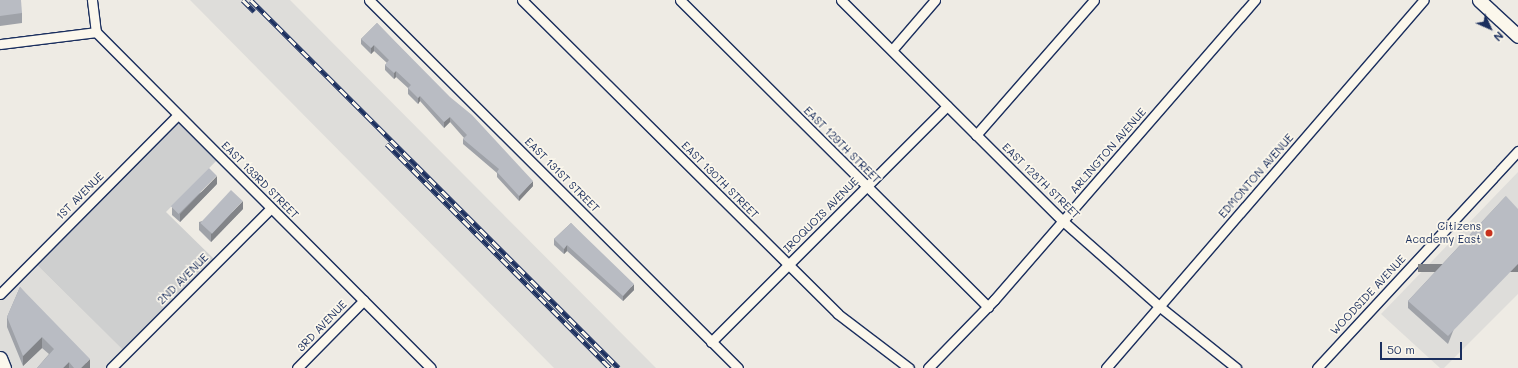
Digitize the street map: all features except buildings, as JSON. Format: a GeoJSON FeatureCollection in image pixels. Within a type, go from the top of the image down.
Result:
{"type":"FeatureCollection","features":[{"type":"Feature","properties":{"kind":"street"},"geometry":{"type":"LineString","coordinates":[[0,44],[96,32],[92,0]]}},
{"type":"Feature","properties":{"kind":"street","name":"EAST 131ST STREET"},"geometry":{"type":"LineString","coordinates":[[369,0],[738,368]]}},
{"type":"Feature","properties":{"kind":"street","name":"EAST 130TH STREET"},"geometry":{"type":"LineString","coordinates":[[522,0],[838,314],[909,368]]}},
{"type":"Feature","properties":{"kind":"street","name":"EAST 129TH STREET"},"geometry":{"type":"LineString","coordinates":[[680,0],[988,307]]}},
{"type":"Feature","properties":{"kind":"street","name":"EAST 128TH STREET"},"geometry":{"type":"LineString","coordinates":[[841,0],[1064,221],[1160,306],[1236,368]]}},
{"type":"Feature","properties":{"kind":"street"},"geometry":{"type":"LineString","coordinates":[[892,50],[935,0]]}},
{"type":"Feature","properties":{"kind":"street"},"geometry":{"type":"LineString","coordinates":[[976,135],[1094,0]]}},
{"type":"Feature","properties":{"kind":"street","name":"ARLINGTON AVENUE"},"geometry":{"type":"LineString","coordinates":[[928,368],[988,307],[1255,0]]}},
{"type":"Feature","properties":{"kind":"street","name":"EDMONTON AVENUE"},"geometry":{"type":"LineString","coordinates":[[1106,368],[1424,0]]}},
{"type":"Feature","properties":{"kind":"street"},"geometry":{"type":"LineString","coordinates":[[1479,0],[1518,36]]}},
{"type":"Feature","properties":{"kind":"street","name":"EAST 133RD STREET"},"geometry":{"type":"LineString","coordinates":[[96,32],[431,368]]}},
{"type":"Feature","properties":{"kind":"street","name":"IROQUOIS AVENUE"},"geometry":{"type":"LineString","coordinates":[[711,342],[947,106]]}},
{"type":"Feature","properties":{"kind":"street","name":"1ST AVENUE"},"geometry":{"type":"LineString","coordinates":[[0,294],[178,115]]}},
{"type":"Feature","properties":{"kind":"street","name":"WOODSIDE AVENUE"},"geometry":{"type":"LineString","coordinates":[[1317,368],[1518,151]]}},
{"type":"Feature","properties":{"kind":"street","name":"2ND AVENUE"},"geometry":{"type":"LineString","coordinates":[[111,368],[271,208]]}},
{"type":"Feature","properties":{"kind":"street","name":"3RD AVENUE"},"geometry":{"type":"LineString","coordinates":[[297,368],[364,300]]}},
{"type":"Feature","properties":{"kind":"street"},"geometry":{"type":"LineString","coordinates":[[0,358],[4,368]]}},
{"type":"Feature","properties":{"kind":"shaded area"},"geometry":{"type":"Polygon","coordinates":[[[190,0],[290,0],[656,368],[554,368],[190,0]]]}},
{"type":"Feature","properties":{"kind":"shaded area"},"geometry":{"type":"Polygon","coordinates":[[[178,115],[220,157],[166,212],[217,262],[126,353],[33,261],[178,115]]]}},
{"type":"Feature","properties":{"kind":"shaded area","name":"Citizens Academy East"},"geometry":{"type":"Polygon","coordinates":[[[1518,172],[1518,294],[1444,368],[1440,368],[1381,314],[1518,172]]]}},
{"type":"Feature","properties":{"kind":"shaded area"},"geometry":{"type":"Polygon","coordinates":[[[33,261],[126,353],[111,368],[4,368],[0,358],[0,294],[33,261]]]}},
{"type":"Feature","properties":{"kind":"railway"},"geometry":{"type":"LineString","coordinates":[[243,0],[254,11]]}},
{"type":"Feature","properties":{"kind":"railway"},"geometry":{"type":"LineString","coordinates":[[251,0],[619,368]]}},
{"type":"Feature","properties":{"kind":"railway"},"geometry":{"type":"LineString","coordinates":[[387,144],[610,368]]}},
{"type":"Feature","properties":{"kind":"place","name":"Citizens Academy East"},"geometry":{"type":"Point","coordinates":[1489,233]}}]}
